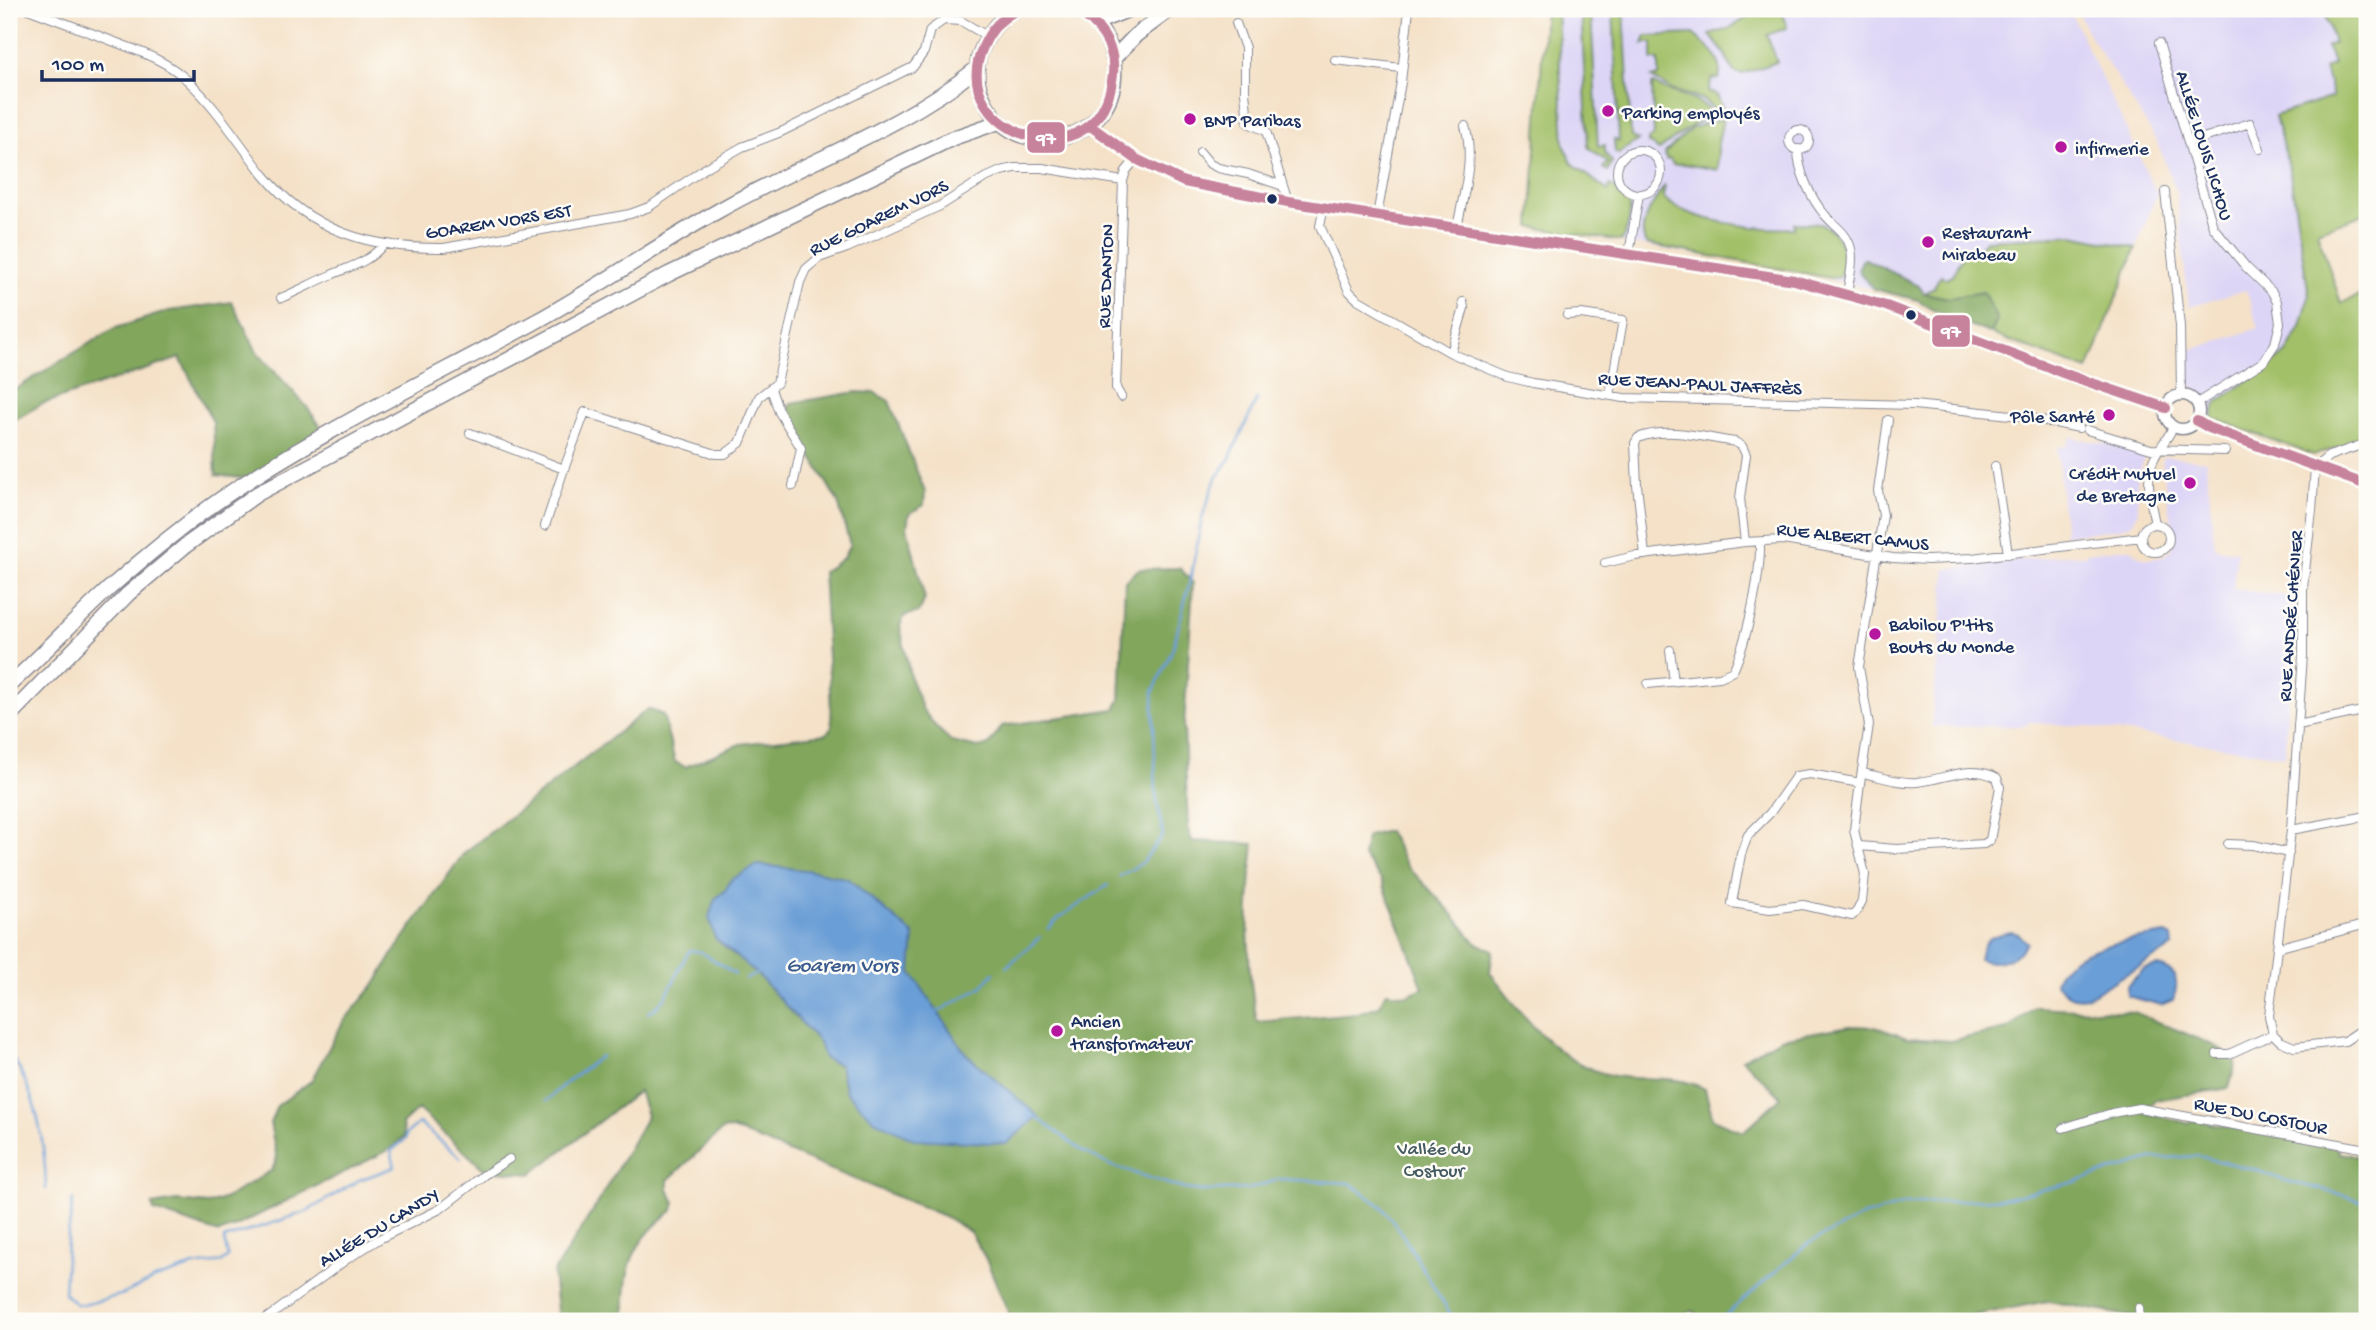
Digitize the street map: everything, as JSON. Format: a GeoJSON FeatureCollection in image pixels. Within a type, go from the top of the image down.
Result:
{"type":"FeatureCollection","features":[{"type":"Feature","properties":{"kind":"highway"},"geometry":{"type":"LineString","coordinates":[[1016,9],[999,21],[987,36],[976,69],[980,92],[999,122],[1015,134],[1034,140],[1054,141],[1073,136],[1102,112],[1111,95],[1115,77],[1114,58],[1107,39],[1095,23],[1074,9]]}},
{"type":"Feature","properties":{"kind":"highway"},"geometry":{"type":"LineString","coordinates":[[1095,23],[1130,9]]}},
{"type":"Feature","properties":{"kind":"highway"},"geometry":{"type":"LineString","coordinates":[[1114,58],[1136,35],[1171,9]]}},
{"type":"Feature","properties":{"kind":"highway"},"geometry":{"type":"LineString","coordinates":[[9,688],[112,586],[169,538],[250,479],[539,320],[719,210],[914,113],[947,93],[976,69]]}},
{"type":"Feature","properties":{"kind":"highway"},"geometry":{"type":"LineString","coordinates":[[9,716],[147,578],[185,546],[257,494],[669,274],[953,138],[999,122]]}},
{"type":"Feature","properties":{"kind":"highway"},"geometry":{"type":"LineString","coordinates":[[9,724],[69,654]]}},
{"type":"Feature","properties":{"kind":"main road"},"geometry":{"type":"LineString","coordinates":[[1089,125],[1136,159],[1184,182],[1288,202],[1794,280],[1847,293],[1915,316],[2076,378],[2166,408]]}},
{"type":"Feature","properties":{"kind":"main road"},"geometry":{"type":"LineString","coordinates":[[2181,394],[2190,396],[2197,403],[2197,421],[2184,429],[2167,420],[2166,408],[2169,400],[2181,394]]}},
{"type":"Feature","properties":{"kind":"main road"},"geometry":{"type":"LineString","coordinates":[[2197,421],[2209,428],[2367,485]]}},
{"type":"Feature","properties":{"kind":"street","name":"GOAREM VORS EST"},"geometry":{"type":"LineString","coordinates":[[27,9],[156,58],[187,79],[286,200],[328,227],[383,245],[415,248],[444,248],[631,214],[649,207],[707,167],[742,147],[781,132],[913,67],[924,52],[930,30],[944,20],[961,22],[987,36]]}},
{"type":"Feature","properties":{"kind":"street"},"geometry":{"type":"LineString","coordinates":[[1377,216],[1401,82],[1409,9]]}},
{"type":"Feature","properties":{"kind":"street"},"geometry":{"type":"LineString","coordinates":[[1236,23],[1245,48],[1248,123],[1266,131],[1288,202]]}},
{"type":"Feature","properties":{"kind":"street","name":"ALLÉE LOUIS LICHOU"},"geometry":{"type":"LineString","coordinates":[[2159,43],[2213,227],[2246,267],[2272,292],[2277,302],[2280,323],[2275,344],[2263,362],[2197,403]]}},
{"type":"Feature","properties":{"kind":"street"},"geometry":{"type":"LineString","coordinates":[[1335,60],[1401,68]]}},
{"type":"Feature","properties":{"kind":"street"},"geometry":{"type":"LineString","coordinates":[[2188,143],[2250,122],[2260,149]]}},
{"type":"Feature","properties":{"kind":"street"},"geometry":{"type":"LineString","coordinates":[[1457,228],[1470,143],[1465,126]]}},
{"type":"Feature","properties":{"kind":"street"},"geometry":{"type":"LineString","coordinates":[[1798,149],[1798,157],[1810,193],[1826,217],[1842,230],[1851,248],[1852,263],[1847,293]]}},
{"type":"Feature","properties":{"kind":"street"},"geometry":{"type":"LineString","coordinates":[[1638,150],[1654,156],[1661,170],[1657,185],[1652,190],[1639,194],[1621,186],[1616,173],[1621,159],[1638,150]]}},
{"type":"Feature","properties":{"kind":"street"},"geometry":{"type":"LineString","coordinates":[[1200,152],[1210,164],[1218,168],[1248,174],[1283,186]]}},
{"type":"Feature","properties":{"kind":"street","name":"RUE DANTON"},"geometry":{"type":"LineString","coordinates":[[1121,397],[1116,388],[1123,181],[1136,159]]}},
{"type":"Feature","properties":{"kind":"street","name":"RUE GOAREM VORS"},"geometry":{"type":"LineString","coordinates":[[545,526],[585,412],[716,454],[725,454],[740,443],[759,397],[777,383],[800,282],[806,268],[819,258],[940,206],[983,179],[1014,168],[1042,168],[1123,181]]}},
{"type":"Feature","properties":{"kind":"street"},"geometry":{"type":"LineString","coordinates":[[2165,192],[2180,326],[2181,394]]}},
{"type":"Feature","properties":{"kind":"street"},"geometry":{"type":"LineString","coordinates":[[1629,254],[1639,194]]}},
{"type":"Feature","properties":{"kind":"street","name":"RUE JEAN-PAUL JAFFRÈS"},"geometry":{"type":"LineString","coordinates":[[1324,207],[1320,226],[1349,291],[1366,305],[1451,353],[1508,377],[1624,398],[1914,405],[2021,416],[2083,429],[2149,449],[2225,451]]}},
{"type":"Feature","properties":{"kind":"street"},"geometry":{"type":"LineString","coordinates":[[281,298],[359,265],[374,256],[383,245]]}},
{"type":"Feature","properties":{"kind":"street"},"geometry":{"type":"LineString","coordinates":[[1451,353],[1464,308],[1463,302]]}},
{"type":"Feature","properties":{"kind":"street"},"geometry":{"type":"LineString","coordinates":[[1567,315],[1581,314],[1623,320],[1610,395]]}},
{"type":"Feature","properties":{"kind":"street"},"geometry":{"type":"LineString","coordinates":[[771,389],[779,412],[802,447],[793,486]]}},
{"type":"Feature","properties":{"kind":"street"},"geometry":{"type":"LineString","coordinates":[[1859,846],[1896,849],[1984,844],[1990,840],[2000,787],[1997,778],[1990,774],[1957,772],[1915,783],[1861,778],[1810,774],[1797,776],[1770,813],[1748,835],[1741,854],[1732,903],[1770,909],[1803,905],[1852,916],[1861,901],[1865,874],[1854,830],[1861,778],[1869,725],[1859,667],[1883,515],[1878,491],[1888,420]]}},
{"type":"Feature","properties":{"kind":"street"},"geometry":{"type":"LineString","coordinates":[[2155,524],[2149,486],[2154,460],[2174,426]]}},
{"type":"Feature","properties":{"kind":"street"},"geometry":{"type":"LineString","coordinates":[[470,433],[564,469]]}},
{"type":"Feature","properties":{"kind":"street"},"geometry":{"type":"LineString","coordinates":[[1645,555],[1635,443],[1643,436],[1672,433],[1735,442],[1742,446],[1746,455],[1740,498],[1745,542]]}},
{"type":"Feature","properties":{"kind":"street"},"geometry":{"type":"LineString","coordinates":[[2315,467],[2329,456],[2367,443]]}},
{"type":"Feature","properties":{"kind":"street"},"geometry":{"type":"LineString","coordinates":[[1995,466],[2008,554]]}},
{"type":"Feature","properties":{"kind":"street","name":"RUE ANDRÉ CHÉNIER"},"geometry":{"type":"LineString","coordinates":[[2273,1034],[2269,1016],[2291,830],[2303,655],[2303,588],[2315,467]]}},
{"type":"Feature","properties":{"kind":"street"},"geometry":{"type":"LineString","coordinates":[[2155,524],[2161,525],[2168,532],[2169,540],[2165,548],[2158,552],[2144,547],[2141,537],[2145,528],[2155,524]]}},
{"type":"Feature","properties":{"kind":"street","name":"RUE ALBERT CAMUS"},"geometry":{"type":"LineString","coordinates":[[1605,563],[1745,542],[1783,540],[1928,560],[2008,554],[2141,537]]}},
{"type":"Feature","properties":{"kind":"street"},"geometry":{"type":"LineString","coordinates":[[1648,684],[1720,677],[1733,671],[1750,614],[1760,542]]}},
{"type":"Feature","properties":{"kind":"street"},"geometry":{"type":"LineString","coordinates":[[1670,650],[1674,681]]}},
{"type":"Feature","properties":{"kind":"street","name":"RUE ANDRÉ CHÉNIER"},"geometry":{"type":"LineString","coordinates":[[2298,725],[2367,710]]}},
{"type":"Feature","properties":{"kind":"street"},"geometry":{"type":"LineString","coordinates":[[2291,830],[2367,816]]}},
{"type":"Feature","properties":{"kind":"street"},"geometry":{"type":"LineString","coordinates":[[2228,844],[2240,843],[2289,853]]}},
{"type":"Feature","properties":{"kind":"street"},"geometry":{"type":"LineString","coordinates":[[2277,948],[2367,924]]}},
{"type":"Feature","properties":{"kind":"street"},"geometry":{"type":"LineString","coordinates":[[2217,1054],[2229,1054],[2273,1034],[2294,1048],[2345,1041],[2367,1026]]}},
{"type":"Feature","properties":{"kind":"street","name":"RUE DU COSTOUR"},"geometry":{"type":"LineString","coordinates":[[2063,1128],[2129,1109],[2149,1109],[2367,1149]]}},
{"type":"Feature","properties":{"kind":"street","name":"ALLÉE DU CANDY"},"geometry":{"type":"LineString","coordinates":[[263,1321],[347,1259],[379,1239],[440,1209],[509,1159]]}},
{"type":"Feature","properties":{"kind":"street"},"geometry":{"type":"LineString","coordinates":[[2139,1308],[2140,1321]]}},
{"type":"Feature","properties":{"kind":"shaded area"},"geometry":{"type":"Polygon","coordinates":[[[1545,9],[2069,9],[2157,194],[2088,370],[1991,334],[1931,309],[1918,300],[1899,295],[1789,270],[1531,227],[1545,9]]]}},
{"type":"Feature","properties":{"kind":"shaded area","name":"Crédit Mutuel de Bretagne"},"geometry":{"type":"Polygon","coordinates":[[[2076,9],[2367,9],[2367,213],[2317,231],[2341,303],[2367,293],[2313,455],[2212,418],[2189,381],[2190,350],[2259,328],[2246,290],[2189,307],[2176,191],[2156,139],[2091,38],[2076,9]]]}},
{"type":"Feature","properties":{"kind":"shaded area","name":"Crédit Mutuel de Bretagne"},"geometry":{"type":"Polygon","coordinates":[[[2070,437],[2146,452],[2137,482],[2138,512],[2132,524],[2118,529],[2065,535],[2057,448],[2067,446],[2070,437]]]}},
{"type":"Feature","properties":{"kind":"shaded area","name":"Crédit Mutuel de Bretagne"},"geometry":{"type":"Polygon","coordinates":[[[2164,456],[2206,461],[2215,548],[2237,551],[2233,589],[2292,597],[2285,756],[2090,727],[2029,722],[2025,726],[1932,727],[1946,569],[2085,555],[2117,549],[2132,549],[2137,555],[2147,559],[2163,557],[2172,549],[2177,533],[2170,517],[2162,461],[2164,456]]]}},
{"type":"Feature","properties":{"kind":"green space"},"geometry":{"type":"Polygon","coordinates":[[[1545,9],[1557,9],[1564,144],[1572,163],[1608,191],[1610,185],[1627,198],[1630,216],[1621,241],[1531,227],[1545,9]]]}},
{"type":"Feature","properties":{"kind":"green space"},"geometry":{"type":"Polygon","coordinates":[[[1581,9],[1591,9],[1598,147],[1605,145],[1605,153],[1612,162],[1608,171],[1603,168],[1608,163],[1588,147],[1581,9]]]}},
{"type":"Feature","properties":{"kind":"green space"},"geometry":{"type":"Polygon","coordinates":[[[1613,9],[1624,9],[1631,137],[1638,140],[1618,154],[1615,152],[1614,139],[1619,141],[1613,9]]]}},
{"type":"Feature","properties":{"kind":"green space"},"geometry":{"type":"Polygon","coordinates":[[[1781,9],[1787,28],[1767,35],[1777,62],[1742,74],[1734,72],[1710,35],[1728,29],[1759,11],[1781,9]]]}},
{"type":"Feature","properties":{"kind":"green space"},"geometry":{"type":"Polygon","coordinates":[[[2323,9],[2367,9],[2367,213],[2317,231],[2341,303],[2367,293],[2367,440],[2313,455],[2212,418],[2216,403],[2287,353],[2301,327],[2309,296],[2290,173],[2275,116],[2333,97],[2325,68],[2333,64],[2327,46],[2334,43],[2323,9]]]}},
{"type":"Feature","properties":{"kind":"green space"},"geometry":{"type":"Polygon","coordinates":[[[1693,34],[1710,48],[1717,58],[1719,79],[1712,78],[1708,92],[1717,95],[1722,113],[1703,100],[1672,90],[1652,78],[1659,76],[1659,60],[1652,60],[1652,42],[1643,44],[1646,36],[1693,34]]]}},
{"type":"Feature","properties":{"kind":"green space"},"geometry":{"type":"Polygon","coordinates":[[[1654,84],[1703,105],[1714,116],[1697,122],[1659,150],[1648,143],[1648,139],[1654,136],[1654,84]]]}},
{"type":"Feature","properties":{"kind":"green space"},"geometry":{"type":"Polygon","coordinates":[[[1723,119],[1718,143],[1718,170],[1685,164],[1673,165],[1670,159],[1666,160],[1665,153],[1692,128],[1723,119]]]}},
{"type":"Feature","properties":{"kind":"green space"},"geometry":{"type":"Polygon","coordinates":[[[1665,185],[1663,197],[1674,206],[1725,223],[1763,228],[1794,228],[1794,223],[1823,225],[1835,234],[1842,248],[1842,271],[1838,277],[1830,278],[1646,244],[1643,237],[1645,221],[1665,185]]]}},
{"type":"Feature","properties":{"kind":"green space"},"geometry":{"type":"Polygon","coordinates":[[[2073,235],[2136,248],[2088,370],[1991,334],[1997,320],[1983,292],[1948,298],[1924,293],[1933,288],[1941,275],[1946,279],[1952,276],[1962,256],[1976,251],[1986,240],[2073,235]]]}},
{"type":"Feature","properties":{"kind":"green space"},"geometry":{"type":"Polygon","coordinates":[[[1863,258],[1918,285],[1924,293],[1948,298],[1983,292],[1997,320],[1991,334],[1931,309],[1918,300],[1873,289],[1858,270],[1863,258]]]}},
{"type":"Feature","properties":{"kind":"green space"},"geometry":{"type":"Polygon","coordinates":[[[232,302],[257,352],[306,406],[327,435],[250,479],[216,475],[213,422],[180,358],[42,404],[9,423],[9,393],[113,329],[169,311],[232,302]]]}},
{"type":"Feature","properties":{"kind":"green space","name":"Vallée du Costour"},"geometry":{"type":"Polygon","coordinates":[[[857,392],[875,393],[889,401],[925,492],[924,505],[909,514],[907,527],[925,599],[919,612],[904,616],[900,626],[911,680],[923,710],[952,742],[978,748],[989,745],[1002,726],[1115,709],[1120,700],[1125,581],[1139,569],[1180,568],[1193,583],[1184,727],[1188,828],[1192,841],[1254,844],[1248,933],[1250,977],[1257,1022],[1358,1013],[1379,1006],[1386,992],[1407,995],[1423,988],[1382,881],[1363,856],[1367,836],[1388,831],[1407,866],[1476,943],[1493,950],[1490,972],[1541,1035],[1556,1048],[1590,1069],[1610,1075],[1670,1079],[1705,1089],[1713,1119],[1743,1132],[1781,1097],[1742,1059],[1781,1038],[1850,1026],[1875,1027],[1907,1038],[1950,1041],[2007,1029],[2035,1007],[2134,1012],[2216,1046],[2236,1062],[2229,1088],[2155,1100],[2144,1112],[2187,1123],[2192,1120],[2339,1148],[2339,1153],[2362,1157],[2367,1155],[2367,1321],[2155,1321],[2048,1301],[1944,1321],[1704,1321],[1693,1311],[1676,1321],[1012,1321],[986,1259],[970,1232],[944,1216],[732,1129],[722,1130],[668,1180],[668,1190],[675,1202],[673,1210],[648,1234],[632,1258],[626,1286],[625,1321],[558,1321],[553,1273],[599,1201],[647,1116],[639,1091],[531,1174],[485,1170],[418,1109],[402,1124],[404,1137],[387,1151],[219,1233],[154,1211],[152,1205],[176,1201],[209,1204],[226,1198],[272,1170],[277,1158],[270,1123],[277,1106],[311,1081],[343,1022],[376,983],[396,949],[464,853],[648,709],[663,715],[675,762],[685,767],[740,744],[826,734],[832,727],[823,572],[843,558],[850,545],[838,502],[789,418],[787,410],[791,403],[857,392]],[[758,865],[715,899],[715,938],[760,977],[819,1042],[824,1058],[840,1065],[846,1092],[1037,1116],[966,1054],[910,972],[914,935],[848,879],[813,871],[758,865]]]}},
{"type":"Feature","properties":{"kind":"water","name":"Goarem Vors"},"geometry":{"type":"Polygon","coordinates":[[[758,865],[813,871],[848,879],[914,935],[911,972],[966,1054],[1038,1116],[1006,1144],[914,1139],[874,1120],[846,1092],[840,1065],[824,1058],[819,1042],[760,977],[715,938],[709,917],[715,899],[725,891],[731,880],[758,865]]]}},
{"type":"Feature","properties":{"kind":"water"},"geometry":{"type":"Polygon","coordinates":[[[2011,932],[2019,934],[2027,943],[2018,953],[2006,960],[1992,962],[1979,959],[1985,942],[2011,932]]]}},
{"type":"Feature","properties":{"kind":"water"},"geometry":{"type":"Polygon","coordinates":[[[2166,934],[2172,937],[2173,947],[2087,997],[2069,995],[2055,983],[2060,971],[2085,953],[2137,938],[2166,934]]]}},
{"type":"Feature","properties":{"kind":"water"},"geometry":{"type":"Polygon","coordinates":[[[2158,966],[2170,971],[2175,978],[2173,1000],[2161,1005],[2127,996],[2127,986],[2144,969],[2158,966]]]}},
{"type":"Feature","properties":{"kind":"waterway"},"geometry":{"type":"LineString","coordinates":[[1120,876],[1142,863],[1163,835],[1156,795],[1153,692],[1173,648],[1202,518],[1216,478],[1228,462],[1257,399]]}},
{"type":"Feature","properties":{"kind":"waterway"},"geometry":{"type":"LineString","coordinates":[[1048,929],[1059,918],[1108,885]]}},
{"type":"Feature","properties":{"kind":"waterway"},"geometry":{"type":"LineString","coordinates":[[1006,967],[1040,937]]}},
{"type":"Feature","properties":{"kind":"waterway"},"geometry":{"type":"LineString","coordinates":[[648,1013],[663,1000],[690,950],[701,952],[735,974]]}},
{"type":"Feature","properties":{"kind":"waterway"},"geometry":{"type":"LineString","coordinates":[[746,979],[758,973]]}},
{"type":"Feature","properties":{"kind":"waterway"},"geometry":{"type":"LineString","coordinates":[[936,1013],[981,987],[994,973]]}},
{"type":"Feature","properties":{"kind":"waterway"},"geometry":{"type":"LineString","coordinates":[[9,1052],[19,1068],[38,1118],[46,1189]]}},
{"type":"Feature","properties":{"kind":"waterway"},"geometry":{"type":"LineString","coordinates":[[546,1101],[601,1056]]}},
{"type":"Feature","properties":{"kind":"waterway"},"geometry":{"type":"LineString","coordinates":[[1035,1116],[1081,1150],[1109,1165],[1184,1189],[1249,1189],[1280,1179],[1350,1183],[1381,1206],[1399,1229],[1454,1321]]}},
{"type":"Feature","properties":{"kind":"waterway"},"geometry":{"type":"LineString","coordinates":[[73,1200],[64,1293],[76,1304],[83,1305],[124,1294],[152,1280],[194,1266],[222,1262],[228,1257],[224,1239],[306,1212],[359,1180],[395,1167],[391,1151],[406,1139],[406,1134],[419,1123],[461,1158]]}},
{"type":"Feature","properties":{"kind":"waterway"},"geometry":{"type":"LineString","coordinates":[[1719,1321],[1807,1244],[1864,1216],[1905,1204],[2008,1198],[2071,1183],[2151,1159],[2197,1156],[2253,1169],[2367,1203]]}},
{"type":"Feature","properties":{"kind":"transit line","name":"97"},"geometry":{"type":"LineString","coordinates":[[1019,9],[1002,20],[989,35],[983,47],[977,78],[985,104],[1004,124],[1029,136],[1056,138],[1082,130],[1102,109],[1113,74],[1112,53],[1104,36],[1091,21],[1074,9]]}},
{"type":"Feature","properties":{"kind":"transit line","name":"97"},"geometry":{"type":"LineString","coordinates":[[1089,125],[1136,159],[1184,182],[1288,202],[1794,280],[1886,306],[2071,376],[2166,408]]}},
{"type":"Feature","properties":{"kind":"transit line","name":"97"},"geometry":{"type":"LineString","coordinates":[[2197,421],[2209,428],[2367,485]]}},
{"type":"Feature","properties":{"kind":"place","name":"Parking employés"},"geometry":{"type":"Point","coordinates":[1608,111]}},
{"type":"Feature","properties":{"kind":"place","name":"BNP Paribas"},"geometry":{"type":"Point","coordinates":[1190,119]}},
{"type":"Feature","properties":{"kind":"place","name":"infirmerie"},"geometry":{"type":"Point","coordinates":[2061,147]}},
{"type":"Feature","properties":{"kind":"place","name":"Restaurant Mirabeau"},"geometry":{"type":"Point","coordinates":[1928,242]}},
{"type":"Feature","properties":{"kind":"place","name":"Pôle Santé"},"geometry":{"type":"Point","coordinates":[2109,415]}},
{"type":"Feature","properties":{"kind":"place","name":"Crédit Mutuel de Bretagne"},"geometry":{"type":"Point","coordinates":[2190,483]}},
{"type":"Feature","properties":{"kind":"place","name":"Babilou P'tits Bouts du Monde"},"geometry":{"type":"Point","coordinates":[1875,634]}},
{"type":"Feature","properties":{"kind":"place","name":"Ancien transformateur"},"geometry":{"type":"Point","coordinates":[1057,1031]}}]}
